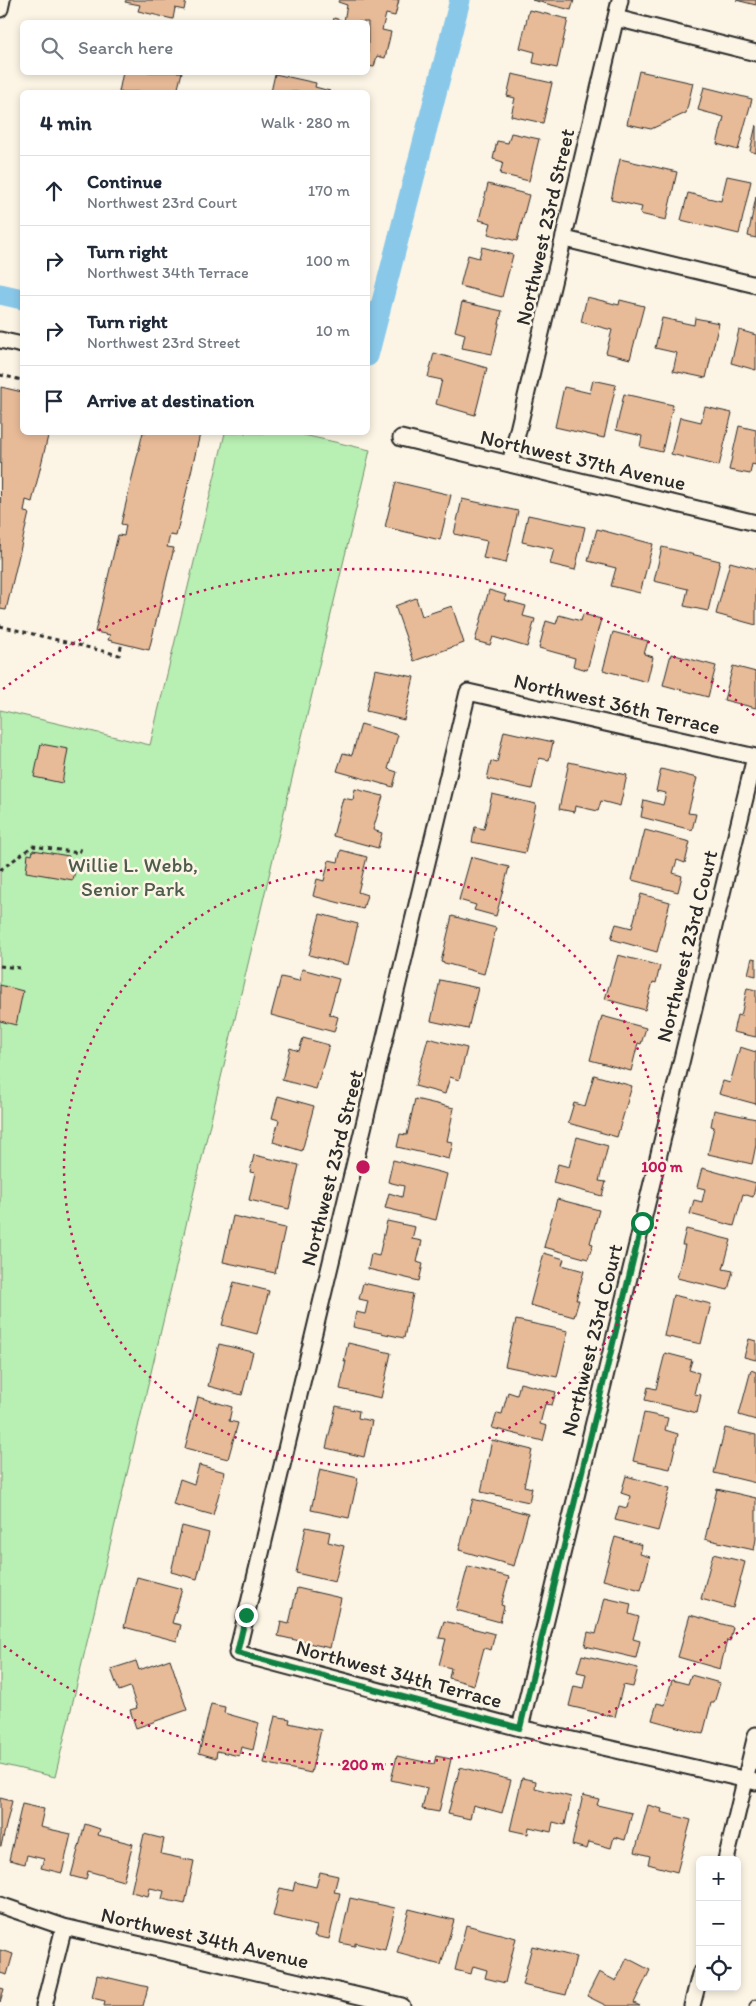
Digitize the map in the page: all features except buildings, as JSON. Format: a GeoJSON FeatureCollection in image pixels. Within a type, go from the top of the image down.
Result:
{"type":"FeatureCollection","features":[{"type":"Feature","properties":{"kind":"street"},"geometry":{"type":"LineString","coordinates":[[0,9],[2,0]]}},
{"type":"Feature","properties":{"kind":"street","name":"Northwest 23rd Street"},"geometry":{"type":"LineString","coordinates":[[510,464],[565,239],[620,0]]}},
{"type":"Feature","properties":{"kind":"street"},"geometry":{"type":"LineString","coordinates":[[616,18],[756,53]]}},
{"type":"Feature","properties":{"kind":"street"},"geometry":{"type":"LineString","coordinates":[[565,239],[756,285]]}},
{"type":"Feature","properties":{"kind":"street"},"geometry":{"type":"LineString","coordinates":[[0,340],[20,345]]}},
{"type":"Feature","properties":{"kind":"street","name":"Northwest 37th Avenue"},"geometry":{"type":"LineString","coordinates":[[401,438],[756,523]]}},
{"type":"Feature","properties":{"kind":"street","name":"Northwest 23rd Street"},"geometry":{"type":"LineString","coordinates":[[237,1653],[468,692]]}},
{"type":"Feature","properties":{"kind":"street","name":"Northwest 36th Terrace"},"geometry":{"type":"LineString","coordinates":[[468,692],[755,757]]}},
{"type":"Feature","properties":{"kind":"street","name":"Northwest 23rd Court"},"geometry":{"type":"LineString","coordinates":[[520,1728],[755,757]]}},
{"type":"Feature","properties":{"kind":"street","name":"Northwest 34th Terrace"},"geometry":{"type":"LineString","coordinates":[[237,1653],[520,1728],[751,1780]]}},
{"type":"Feature","properties":{"kind":"street"},"geometry":{"type":"LineString","coordinates":[[727,1856],[751,1780],[756,1734]]}},
{"type":"Feature","properties":{"kind":"street","name":"Northwest 34th Avenue"},"geometry":{"type":"LineString","coordinates":[[0,1905],[64,1926],[365,2001],[402,2006]]}},
{"type":"Feature","properties":{"kind":"street"},"geometry":{"type":"LineString","coordinates":[[44,2006],[64,1926]]}},
{"type":"Feature","properties":{"kind":"street"},"geometry":{"type":"LineString","coordinates":[[692,2006],[696,1990]]}},
{"type":"Feature","properties":{"kind":"path"},"geometry":{"type":"LineString","coordinates":[[0,375],[20,380]]}},
{"type":"Feature","properties":{"kind":"path"},"geometry":{"type":"LineString","coordinates":[[0,626],[119,655],[122,644]]}},
{"type":"Feature","properties":{"kind":"path"},"geometry":{"type":"LineString","coordinates":[[0,869],[33,846],[79,854],[81,848]]}},
{"type":"Feature","properties":{"kind":"path"},"geometry":{"type":"LineString","coordinates":[[0,966],[20,968]]}},
{"type":"Feature","properties":{"kind":"green space","name":"Willie L. Webb, Senior Park"},"geometry":{"type":"Polygon","coordinates":[[[225,435],[304,435],[370,450],[55,1777],[0,1764],[0,710],[150,745],[225,435]]]}},
{"type":"Feature","properties":{"kind":"waterway"},"geometry":{"type":"LineString","coordinates":[[370,348],[460,0]]}},
{"type":"Feature","properties":{"kind":"waterway"},"geometry":{"type":"LineString","coordinates":[[0,294],[20,299]]}},
{"type":"Feature","properties":{"kind":"route"},"geometry":{"type":"LineString","coordinates":[[246,1615],[237,1653],[520,1728],[642,1223]]}}]}
